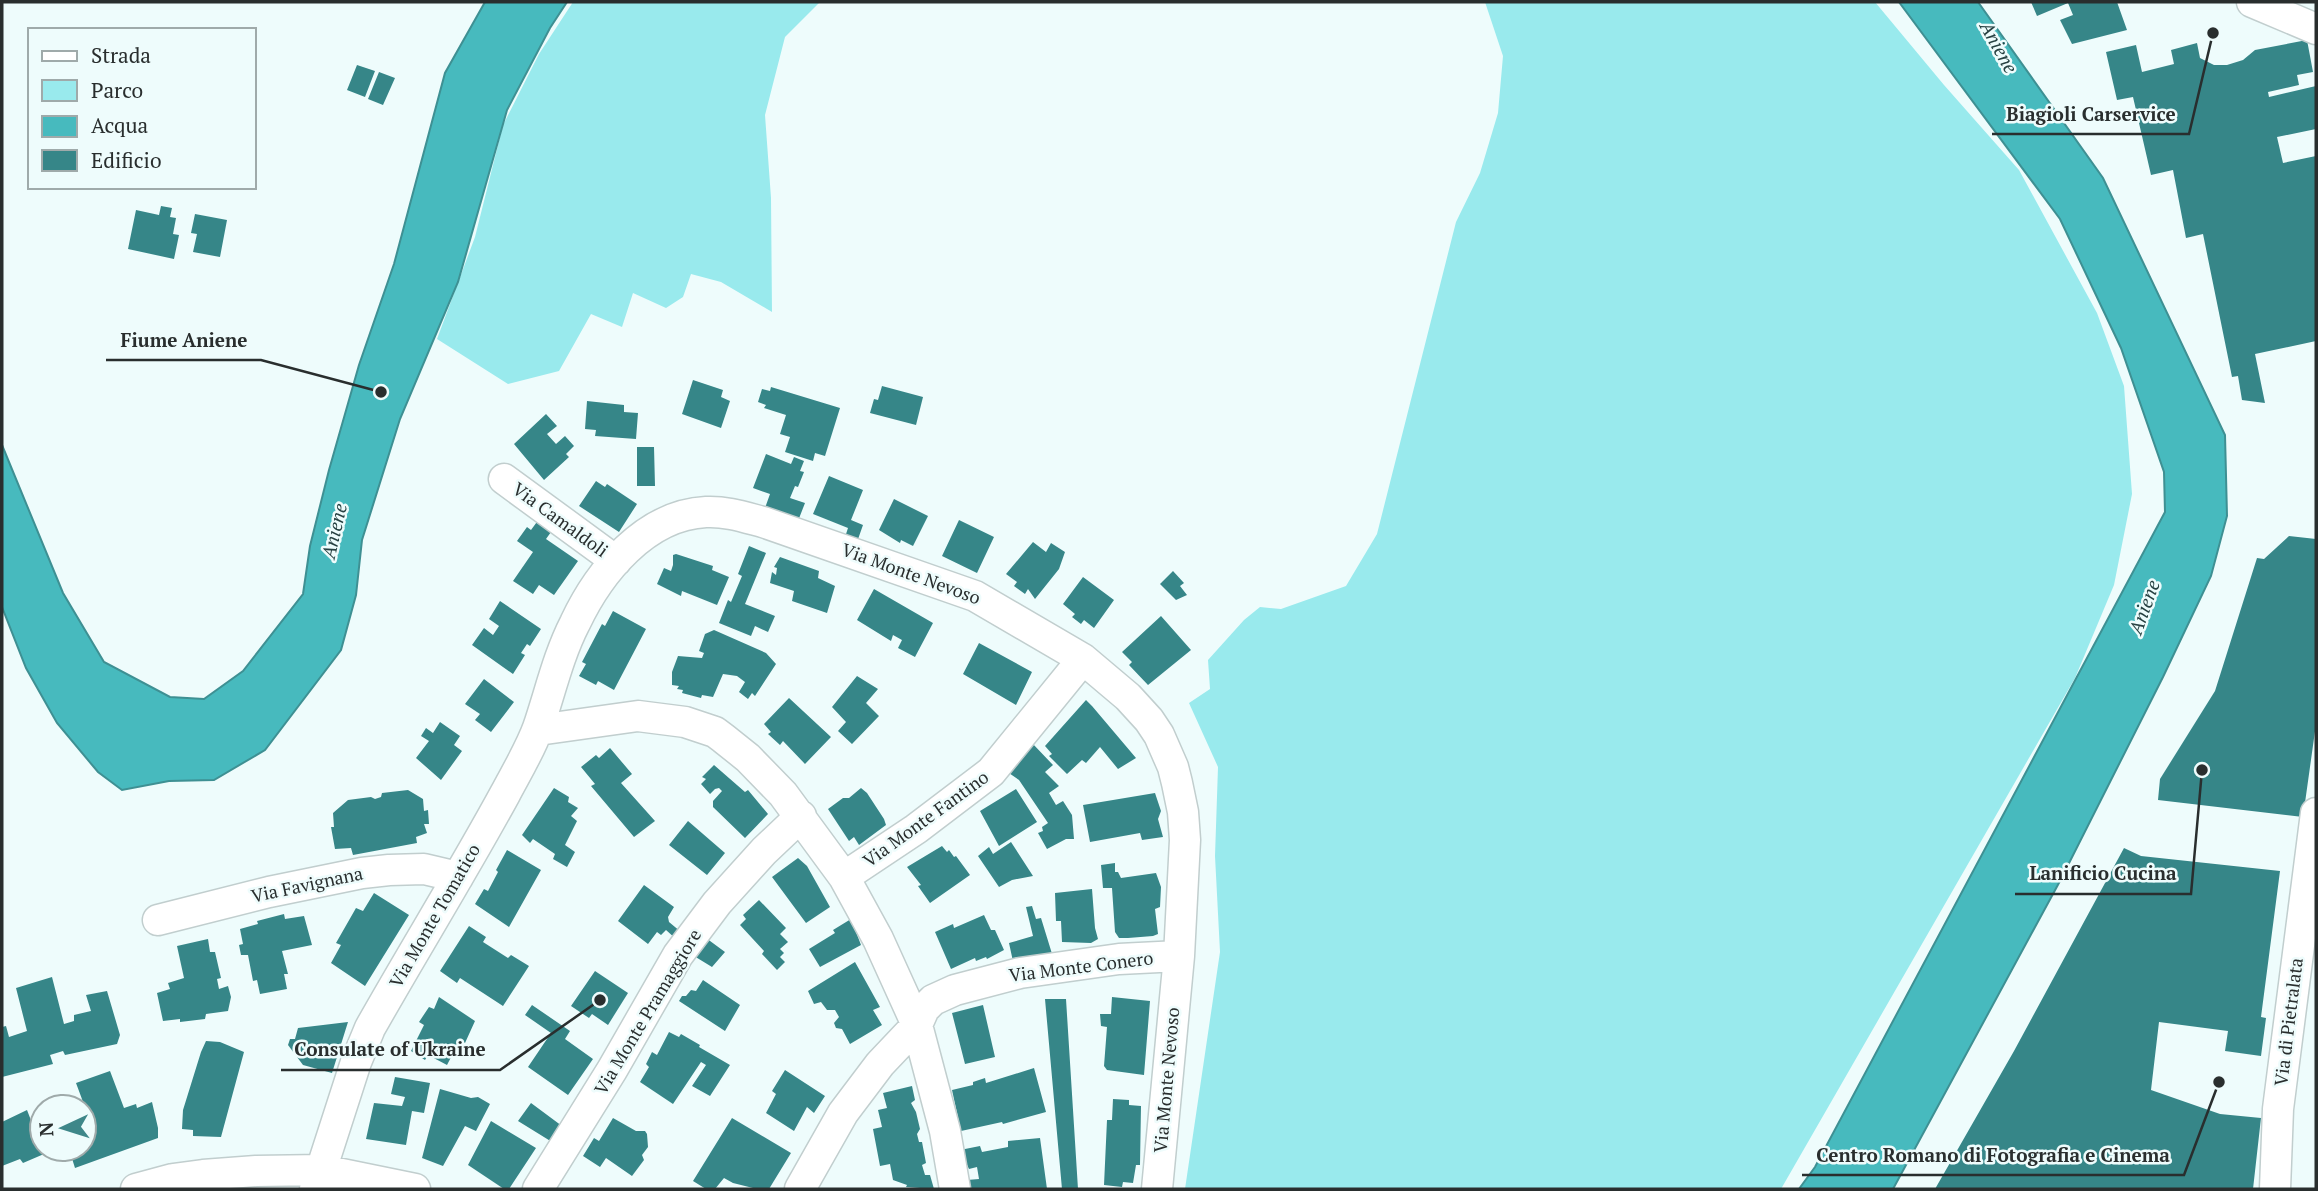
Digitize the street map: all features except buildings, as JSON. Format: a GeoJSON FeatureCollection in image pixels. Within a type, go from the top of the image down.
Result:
{"type":"FeatureCollection","features":[{"type":"Feature","properties":{"kind":"street"},"geometry":{"type":"LineString","coordinates":[[2252,2],[2316,29]]}},
{"type":"Feature","properties":{"kind":"street","name":"Via Camaldoli"},"geometry":{"type":"LineString","coordinates":[[503,479],[616,561]]}},
{"type":"Feature","properties":{"kind":"street","name":"Via Monte Nevoso"},"geometry":{"type":"LineString","coordinates":[[538,730],[551,684],[574,624],[595,588],[616,561],[652,529],[675,518],[707,512],[743,516],[975,596],[1083,659],[1128,697],[1159,735],[1173,767],[1184,825],[1184,888],[1179,956],[1157,1189]]}},
{"type":"Feature","properties":{"kind":"street","name":"Via Monte Fantino"},"geometry":{"type":"LineString","coordinates":[[844,877],[916,829],[983,779],[1083,659]]}},
{"type":"Feature","properties":{"kind":"street"},"geometry":{"type":"LineString","coordinates":[[538,730],[638,716],[671,719],[700,726],[723,738],[775,785],[801,816],[844,877],[878,939],[917,1025],[944,1131],[955,1189]]}},
{"type":"Feature","properties":{"kind":"street","name":"Via Monte Tomatico"},"geometry":{"type":"LineString","coordinates":[[318,1180],[341,1105],[370,1028],[505,794],[538,730]]}},
{"type":"Feature","properties":{"kind":"street","name":"Via di Pietralata"},"geometry":{"type":"LineString","coordinates":[[2275,1189],[2278,1109],[2316,813]]}},
{"type":"Feature","properties":{"kind":"street","name":"Via Monte Pramaggiore"},"geometry":{"type":"LineString","coordinates":[[538,1189],[686,945],[730,888],[801,816]]}},
{"type":"Feature","properties":{"kind":"street","name":"Via Favignana"},"geometry":{"type":"LineString","coordinates":[[158,920],[269,891],[362,873],[425,869],[458,877]]}},
{"type":"Feature","properties":{"kind":"street","name":"Via Monte Conero"},"geometry":{"type":"LineString","coordinates":[[800,1189],[843,1113],[880,1064],[917,1025],[924,1009],[943,994],[996,978],[1093,962],[1179,956]]}},
{"type":"Feature","properties":{"kind":"street"},"geometry":{"type":"LineString","coordinates":[[136,1189],[173,1179],[256,1171],[415,1189]]}},
{"type":"Feature","properties":{"kind":"green space"},"geometry":{"type":"Polygon","coordinates":[[[573,2],[820,2],[785,37],[765,115],[771,198],[772,312],[721,282],[691,274],[683,297],[666,308],[633,293],[622,327],[591,314],[559,371],[508,384],[437,339],[475,237],[503,125],[539,54],[573,2]]]}},
{"type":"Feature","properties":{"kind":"green space"},"geometry":{"type":"Polygon","coordinates":[[[1485,2],[1875,2],[2019,170],[2097,313],[2124,386],[2132,494],[2114,585],[2075,678],[1781,1189],[1185,1189],[1220,952],[1215,856],[1218,767],[1189,703],[1210,689],[1208,660],[1244,620],[1260,607],[1281,609],[1346,586],[1377,534],[1456,222],[1480,173],[1498,113],[1503,56],[1485,2]]]}},
{"type":"Feature","properties":{"kind":"water","name":"Aniene"},"geometry":{"type":"Polygon","coordinates":[[[485,2],[567,2],[550,28],[507,110],[458,282],[400,419],[362,540],[356,595],[341,650],[265,750],[214,780],[169,781],[122,790],[98,772],[57,723],[26,668],[2,607],[2,445],[63,593],[104,662],[170,697],[204,699],[243,671],[303,594],[310,546],[329,470],[359,365],[394,264],[445,73],[485,2]]]}},
{"type":"Feature","properties":{"kind":"water","name":"Aniene"},"geometry":{"type":"Polygon","coordinates":[[[1899,2],[1978,2],[2103,178],[2225,435],[2227,516],[2211,576],[2163,677],[2060,881],[1893,1189],[1799,1189],[1815,1167],[2165,512],[2164,472],[2121,348],[2060,219],[1899,2]]]}},
{"type":"Feature","properties":{"kind":"place","name":"Biagioli Carservice"},"geometry":{"type":"Point","coordinates":[2213,33]}},
{"type":"Feature","properties":{"kind":"place","name":"Fiume Aniene"},"geometry":{"type":"Point","coordinates":[381,392]}},
{"type":"Feature","properties":{"kind":"place","name":"Lanificio Cucina"},"geometry":{"type":"Point","coordinates":[2202,770]}},
{"type":"Feature","properties":{"kind":"place","name":"Consulate of Ukraine"},"geometry":{"type":"Point","coordinates":[600,1000]}},
{"type":"Feature","properties":{"kind":"place","name":"Centro Romano di Fotografia e Cinema"},"geometry":{"type":"Point","coordinates":[2219,1082]}}]}
